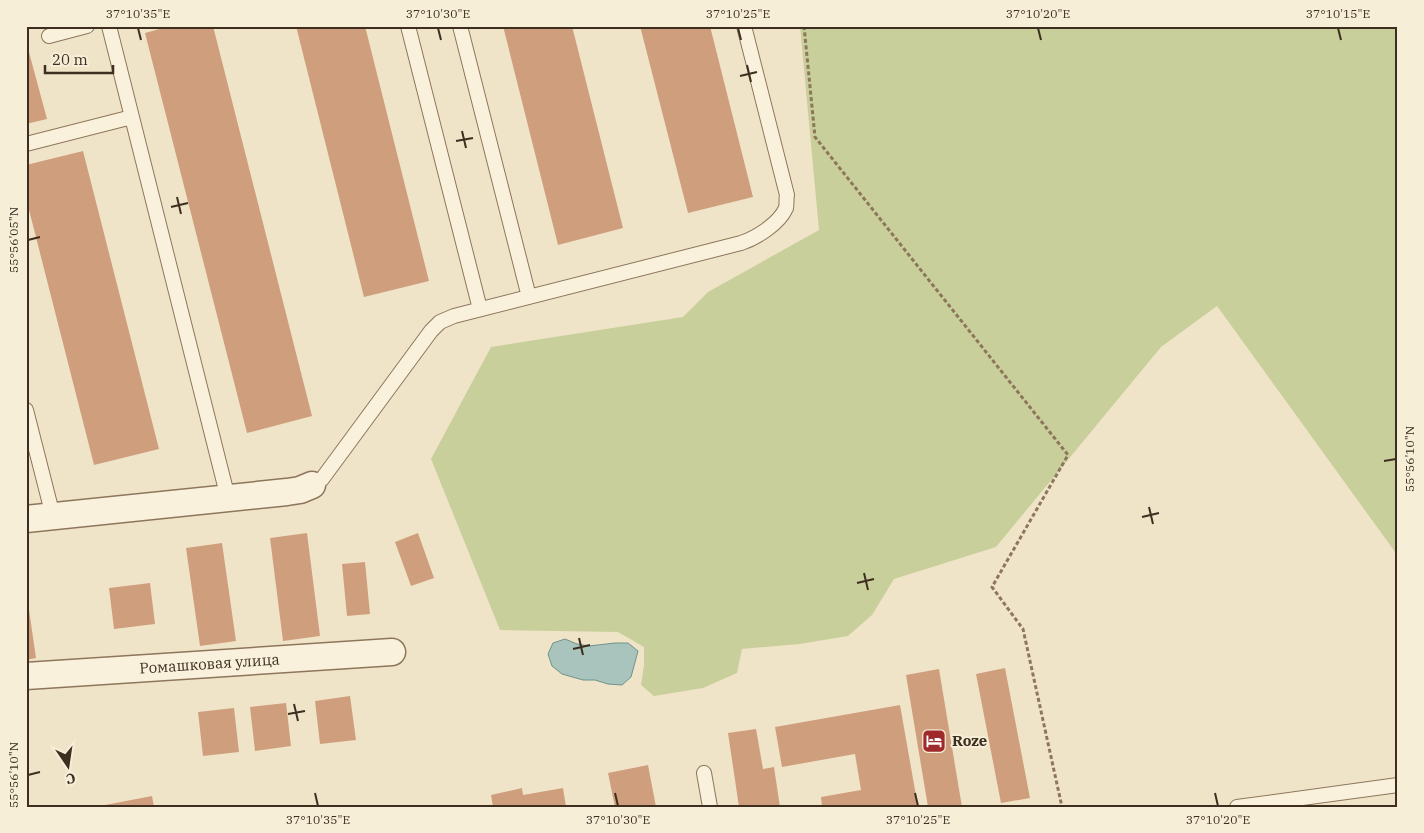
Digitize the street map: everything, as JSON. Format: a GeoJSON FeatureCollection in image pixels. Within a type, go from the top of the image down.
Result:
{"type":"FeatureCollection","features":[{"type":"Feature","properties":{"kind":"street"},"geometry":{"type":"LineString","coordinates":[[26,519],[287,492],[300,490],[312,485]]}},
{"type":"Feature","properties":{"kind":"street","name":"Ромашковая улица"},"geometry":{"type":"LineString","coordinates":[[26,676],[392,652]]}},
{"type":"Feature","properties":{"kind":"lane"},"geometry":{"type":"LineString","coordinates":[[50,36],[87,26]]}},
{"type":"Feature","properties":{"kind":"lane"},"geometry":{"type":"LineString","coordinates":[[109,26],[228,498]]}},
{"type":"Feature","properties":{"kind":"lane"},"geometry":{"type":"LineString","coordinates":[[408,26],[480,309]]}},
{"type":"Feature","properties":{"kind":"lane"},"geometry":{"type":"LineString","coordinates":[[460,26],[529,297]]}},
{"type":"Feature","properties":{"kind":"lane"},"geometry":{"type":"LineString","coordinates":[[312,485],[322,479],[431,331],[440,322],[480,309],[741,243],[755,238],[780,217],[786,207],[787,195],[744,26]]}},
{"type":"Feature","properties":{"kind":"lane"},"geometry":{"type":"LineString","coordinates":[[26,144],[132,117]]}},
{"type":"Feature","properties":{"kind":"lane"},"geometry":{"type":"LineString","coordinates":[[26,410],[53,516]]}},
{"type":"Feature","properties":{"kind":"lane"},"geometry":{"type":"LineString","coordinates":[[704,773],[710,807]]}},
{"type":"Feature","properties":{"kind":"lane"},"geometry":{"type":"LineString","coordinates":[[1237,807],[1398,785]]}},
{"type":"Feature","properties":{"kind":"path"},"geometry":{"type":"LineString","coordinates":[[804,26],[815,137],[1068,455],[992,587],[1023,629],[1062,807]]}},
{"type":"Feature","properties":{"kind":"green space"},"geometry":{"type":"Polygon","coordinates":[[[800,26],[1398,26],[1398,556],[1217,306],[1161,347],[996,547],[894,579],[872,615],[848,636],[800,644],[742,649],[737,673],[703,688],[654,696],[641,685],[644,647],[618,632],[500,630],[431,459],[491,347],[683,317],[708,292],[819,230],[800,26]]]}},
{"type":"Feature","properties":{"kind":"water"},"geometry":{"type":"Polygon","coordinates":[[[565,639],[589,646],[628,643],[638,651],[631,677],[622,685],[608,684],[595,680],[583,680],[562,674],[552,666],[548,654],[553,643],[565,639]]]}},
{"type":"Feature","properties":{"kind":"building"},"geometry":{"type":"Polygon","coordinates":[[[170,26],[213,26],[312,416],[247,433],[145,33],[170,26]]]}},
{"type":"Feature","properties":{"kind":"building"},"geometry":{"type":"Polygon","coordinates":[[[296,26],[365,26],[429,281],[364,297],[296,26]]]}},
{"type":"Feature","properties":{"kind":"building"},"geometry":{"type":"Polygon","coordinates":[[[503,26],[572,26],[623,228],[558,245],[503,26]]]}},
{"type":"Feature","properties":{"kind":"building"},"geometry":{"type":"Polygon","coordinates":[[[640,26],[710,26],[753,197],[688,213],[640,26]]]}},
{"type":"Feature","properties":{"kind":"building"},"geometry":{"type":"Polygon","coordinates":[[[26,41],[47,119],[26,124],[26,41]]]}},
{"type":"Feature","properties":{"kind":"building"},"geometry":{"type":"Polygon","coordinates":[[[83,151],[159,449],[94,465],[26,198],[26,165],[83,151]]]}},
{"type":"Feature","properties":{"kind":"building"},"geometry":{"type":"Polygon","coordinates":[[[307,533],[320,636],[283,641],[270,538],[307,533]]]}},
{"type":"Feature","properties":{"kind":"building"},"geometry":{"type":"Polygon","coordinates":[[[418,533],[434,578],[411,586],[395,542],[418,533]]]}},
{"type":"Feature","properties":{"kind":"building"},"geometry":{"type":"Polygon","coordinates":[[[222,543],[236,641],[200,646],[186,548],[222,543]]]}},
{"type":"Feature","properties":{"kind":"building"},"geometry":{"type":"Polygon","coordinates":[[[365,562],[370,614],[347,616],[342,564],[365,562]]]}},
{"type":"Feature","properties":{"kind":"building"},"geometry":{"type":"Polygon","coordinates":[[[150,583],[155,624],[114,629],[109,588],[150,583]]]}},
{"type":"Feature","properties":{"kind":"building"},"geometry":{"type":"Polygon","coordinates":[[[26,596],[36,658],[26,660],[26,596]]]}},
{"type":"Feature","properties":{"kind":"building"},"geometry":{"type":"Polygon","coordinates":[[[1005,668],[1030,798],[1001,803],[976,674],[1005,668]]]}},
{"type":"Feature","properties":{"kind":"building","name":"Roze"},"geometry":{"type":"Polygon","coordinates":[[[939,669],[962,807],[928,807],[906,675],[939,669]]]}},
{"type":"Feature","properties":{"kind":"building"},"geometry":{"type":"Polygon","coordinates":[[[350,696],[356,740],[320,744],[315,701],[350,696]]]}},
{"type":"Feature","properties":{"kind":"building"},"geometry":{"type":"Polygon","coordinates":[[[286,703],[291,746],[255,751],[250,707],[286,703]]]}},
{"type":"Feature","properties":{"kind":"building"},"geometry":{"type":"Polygon","coordinates":[[[900,705],[918,807],[822,807],[821,797],[861,790],[855,754],[782,767],[775,727],[900,705]]]}},
{"type":"Feature","properties":{"kind":"building"},"geometry":{"type":"Polygon","coordinates":[[[234,708],[239,752],[203,756],[198,712],[234,708]]]}},
{"type":"Feature","properties":{"kind":"building"},"geometry":{"type":"Polygon","coordinates":[[[756,729],[763,769],[774,767],[780,807],[739,807],[728,733],[756,729]]]}},
{"type":"Feature","properties":{"kind":"building"},"geometry":{"type":"Polygon","coordinates":[[[648,765],[656,807],[615,807],[608,773],[648,765]]]}},
{"type":"Feature","properties":{"kind":"building"},"geometry":{"type":"Polygon","coordinates":[[[522,788],[523,795],[563,788],[566,807],[493,807],[491,795],[522,788]]]}},
{"type":"Feature","properties":{"kind":"building"},"geometry":{"type":"Polygon","coordinates":[[[152,796],[154,807],[105,807],[105,805],[152,796]]]}},
{"type":"Feature","properties":{"kind":"place","name":"Roze"},"geometry":{"type":"Point","coordinates":[934,741]}}]}
